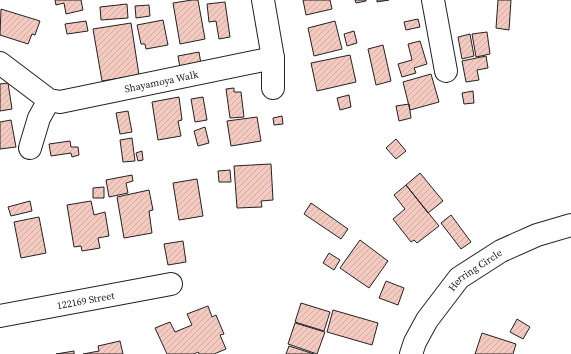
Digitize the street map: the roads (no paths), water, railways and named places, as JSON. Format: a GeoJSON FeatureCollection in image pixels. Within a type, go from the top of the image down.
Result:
{"type":"FeatureCollection","features":[{"type":"Feature","properties":{"kind":"street"},"geometry":{"type":"LineString","coordinates":[[263,0],[273,58],[273,88]]}},
{"type":"Feature","properties":{"kind":"street"},"geometry":{"type":"LineString","coordinates":[[433,0],[446,71]]}},
{"type":"Feature","properties":{"kind":"street","name":"Shayamoya Walk"},"geometry":{"type":"LineString","coordinates":[[49,100],[60,102],[78,100],[273,58]]}},
{"type":"Feature","properties":{"kind":"street"},"geometry":{"type":"LineString","coordinates":[[0,63],[49,100],[39,118],[30,148]]}},
{"type":"Feature","properties":{"kind":"street","name":"Herring Circle"},"geometry":{"type":"LineString","coordinates":[[411,354],[415,342],[427,320],[459,278],[501,251],[538,235],[571,225]]}},
{"type":"Feature","properties":{"kind":"street","name":"122169 Street"},"geometry":{"type":"LineString","coordinates":[[0,316],[171,284]]}}]}
